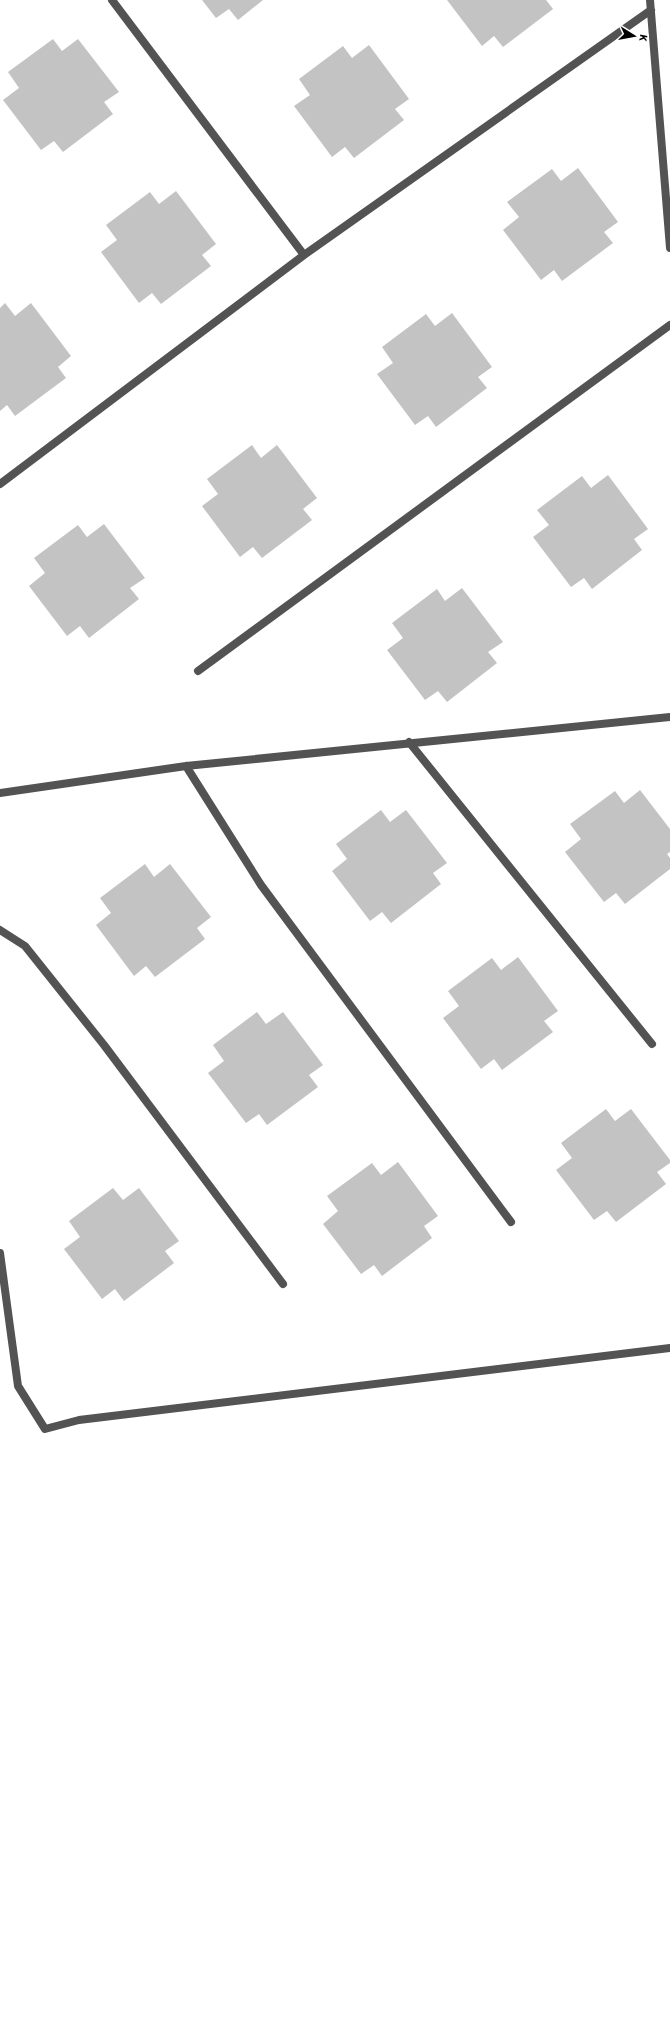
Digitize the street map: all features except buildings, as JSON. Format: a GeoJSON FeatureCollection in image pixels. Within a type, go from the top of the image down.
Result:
{"type":"FeatureCollection","features":[{"type":"Feature","properties":{"kind":"street"},"geometry":{"type":"LineString","coordinates":[[112,0],[304,255]]}},
{"type":"Feature","properties":{"kind":"street"},"geometry":{"type":"LineString","coordinates":[[650,0],[670,248]]}},
{"type":"Feature","properties":{"kind":"street"},"geometry":{"type":"LineString","coordinates":[[0,484],[304,255],[651,10]]}},
{"type":"Feature","properties":{"kind":"street"},"geometry":{"type":"LineString","coordinates":[[198,671],[670,325]]}},
{"type":"Feature","properties":{"kind":"street"},"geometry":{"type":"LineString","coordinates":[[0,793],[186,766],[670,716]]}},
{"type":"Feature","properties":{"kind":"street"},"geometry":{"type":"LineString","coordinates":[[409,742],[652,1044]]}},
{"type":"Feature","properties":{"kind":"street"},"geometry":{"type":"LineString","coordinates":[[186,766],[261,885],[511,1222]]}},
{"type":"Feature","properties":{"kind":"street"},"geometry":{"type":"LineString","coordinates":[[0,930],[26,946],[104,1045],[283,1284]]}},
{"type":"Feature","properties":{"kind":"street"},"geometry":{"type":"LineString","coordinates":[[0,1253],[18,1386],[45,1429],[79,1420],[670,1348]]}}]}
